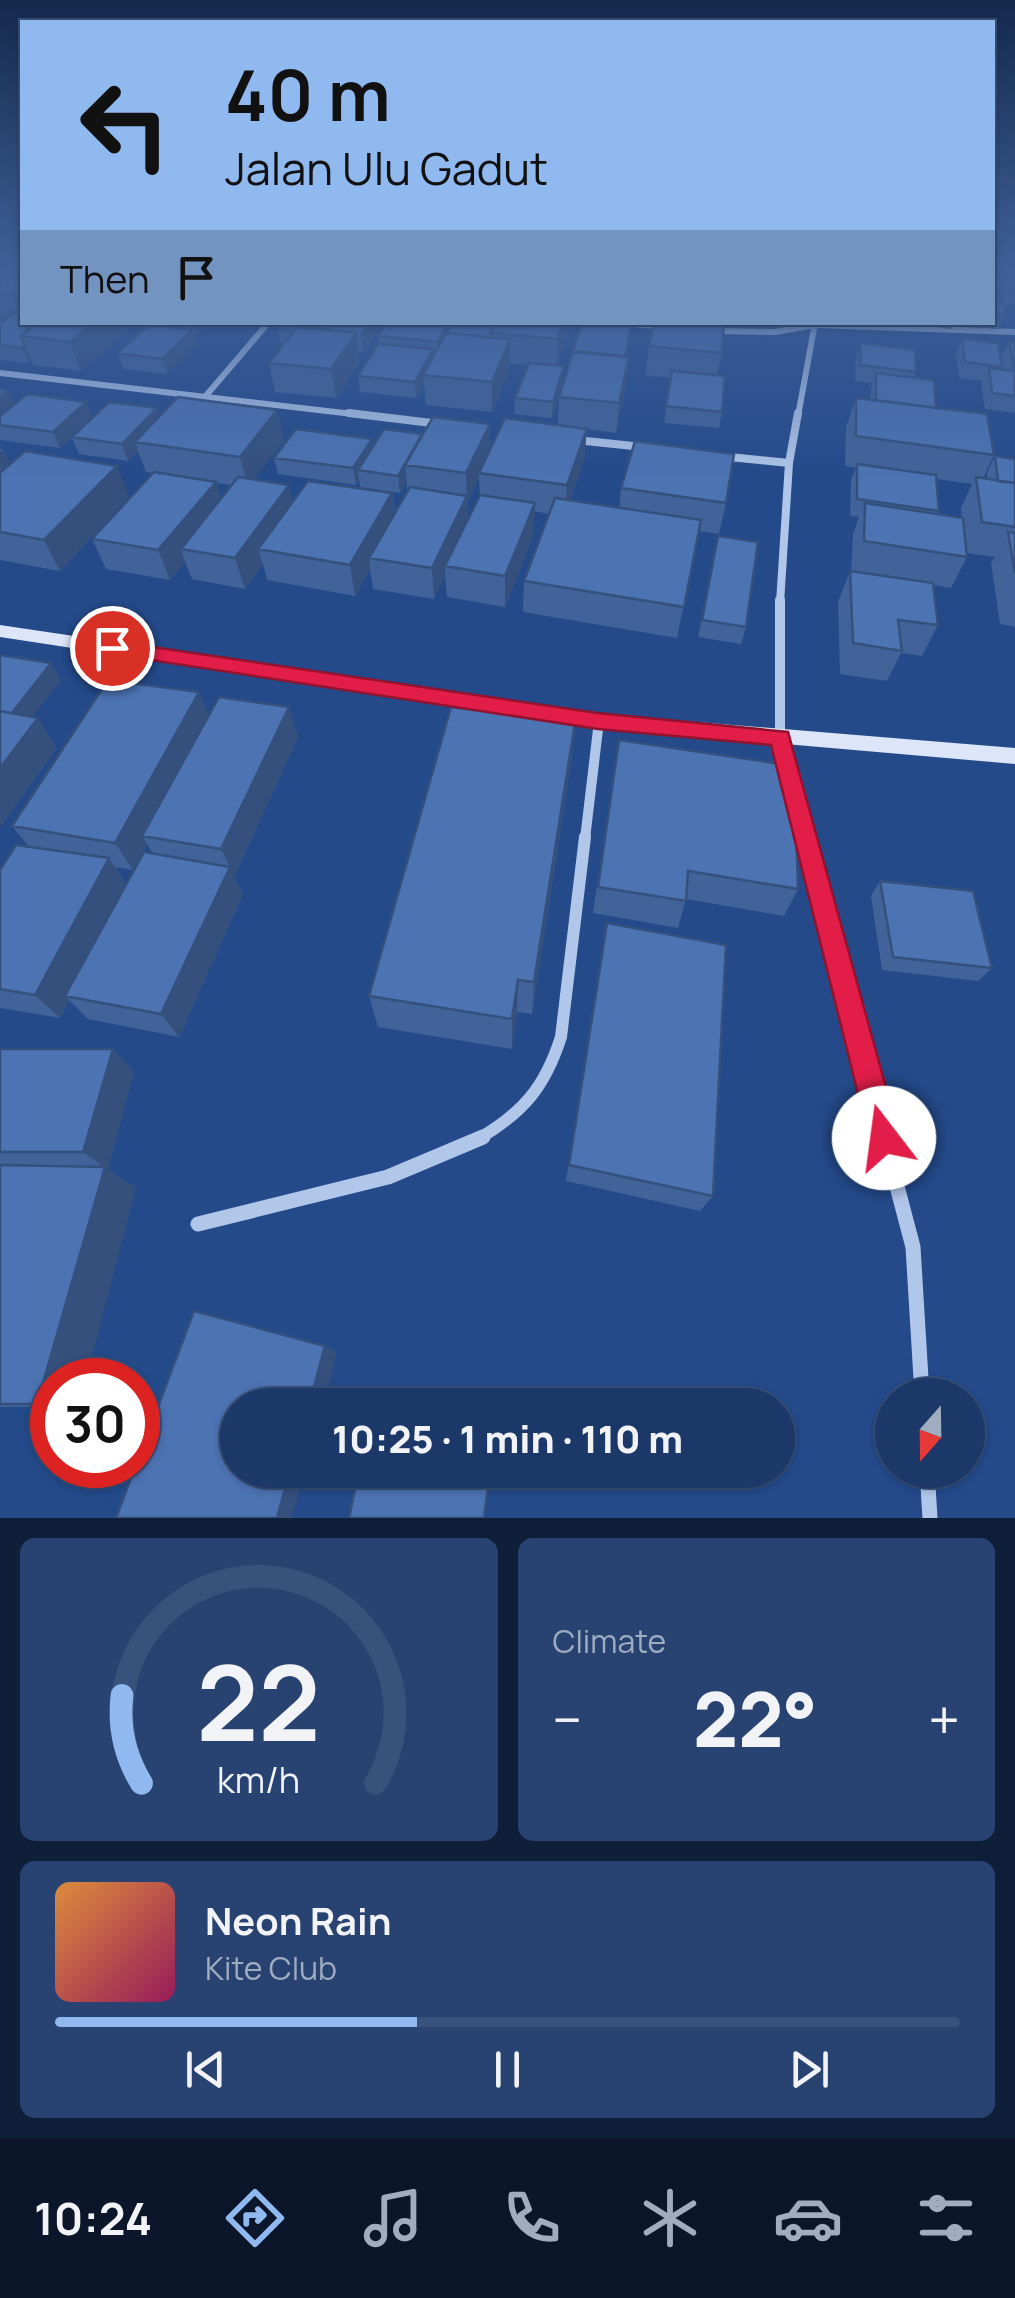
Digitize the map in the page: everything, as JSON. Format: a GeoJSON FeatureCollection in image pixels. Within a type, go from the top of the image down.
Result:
{"type":"FeatureCollection","features":[{"type":"Feature","properties":{"kind":"street"},"geometry":{"type":"LineString","coordinates":[[204,398],[255,338]]}},
{"type":"Feature","properties":{"kind":"street"},"geometry":{"type":"LineString","coordinates":[[812,338],[789,464],[777,642],[780,738],[913,1247],[921,1378]]}},
{"type":"Feature","properties":{"kind":"street"},"geometry":{"type":"LineString","coordinates":[[0,373],[458,426]]}},
{"type":"Feature","properties":{"kind":"street"},"geometry":{"type":"LineString","coordinates":[[555,437],[653,448]]}},
{"type":"Feature","properties":{"kind":"street"},"geometry":{"type":"LineString","coordinates":[[711,455],[789,464]]}},
{"type":"Feature","properties":{"kind":"street"},"geometry":{"type":"LineString","coordinates":[[0,632],[598,721],[1015,756]]}},
{"type":"Feature","properties":{"kind":"street"},"geometry":{"type":"LineString","coordinates":[[198,1224],[372,1181],[449,1156],[493,1131],[521,1109],[546,1080],[561,1037],[598,721]]}},
{"type":"Feature","properties":{"kind":"street"},"geometry":{"type":"LineString","coordinates":[[928,1488],[930,1518]]}},
{"type":"Feature","properties":{"kind":"building"},"geometry":{"type":"Polygon","coordinates":[[[0,338],[22,338],[25,345],[22,348],[0,345],[0,338]]]}},
{"type":"Feature","properties":{"kind":"building"},"geometry":{"type":"Polygon","coordinates":[[[36,338],[75,338],[70,342],[36,338]]]}},
{"type":"Feature","properties":{"kind":"building"},"geometry":{"type":"Polygon","coordinates":[[[135,338],[184,338],[162,359],[118,353],[135,338]]]}},
{"type":"Feature","properties":{"kind":"building"},"geometry":{"type":"Polygon","coordinates":[[[289,338],[353,338],[331,369],[269,363],[289,338]]]}},
{"type":"Feature","properties":{"kind":"building"},"geometry":{"type":"Polygon","coordinates":[[[396,338],[440,338],[438,342],[396,338]]]}},
{"type":"Feature","properties":{"kind":"building"},"geometry":{"type":"Polygon","coordinates":[[[443,338],[510,339],[492,382],[423,375],[443,338]]]}},
{"type":"Feature","properties":{"kind":"building"},"geometry":{"type":"Polygon","coordinates":[[[577,338],[629,338],[625,356],[573,351],[577,338]]]}},
{"type":"Feature","properties":{"kind":"building"},"geometry":{"type":"Polygon","coordinates":[[[651,338],[723,338],[722,353],[649,346],[651,338]]]}},
{"type":"Feature","properties":{"kind":"building"},"geometry":{"type":"Polygon","coordinates":[[[962,339],[998,343],[1002,367],[965,362],[962,339]]]}},
{"type":"Feature","properties":{"kind":"building"},"geometry":{"type":"Polygon","coordinates":[[[1009,341],[1015,342],[1015,367],[1014,367],[1009,341]]]}},
{"type":"Feature","properties":{"kind":"building"},"geometry":{"type":"Polygon","coordinates":[[[861,343],[915,350],[916,372],[860,365],[861,343]]]}},
{"type":"Feature","properties":{"kind":"building"},"geometry":{"type":"Polygon","coordinates":[[[378,344],[433,349],[415,382],[358,376],[378,344]]]}},
{"type":"Feature","properties":{"kind":"building"},"geometry":{"type":"Polygon","coordinates":[[[573,352],[629,357],[619,403],[559,397],[573,352]]]}},
{"type":"Feature","properties":{"kind":"building"},"geometry":{"type":"Polygon","coordinates":[[[529,363],[564,366],[553,402],[515,398],[529,363]]]}},
{"type":"Feature","properties":{"kind":"building"},"geometry":{"type":"Polygon","coordinates":[[[989,368],[1015,371],[1015,396],[992,393],[989,368]]]}},
{"type":"Feature","properties":{"kind":"building"},"geometry":{"type":"Polygon","coordinates":[[[672,371],[725,376],[722,412],[666,406],[672,371]]]}},
{"type":"Feature","properties":{"kind":"building"},"geometry":{"type":"Polygon","coordinates":[[[876,373],[934,380],[936,408],[876,400],[876,373]]]}},
{"type":"Feature","properties":{"kind":"building"},"geometry":{"type":"Polygon","coordinates":[[[27,394],[86,402],[53,432],[0,425],[0,416],[27,394]]]}},
{"type":"Feature","properties":{"kind":"building"},"geometry":{"type":"Polygon","coordinates":[[[178,397],[277,410],[240,457],[135,442],[178,397]]]}},
{"type":"Feature","properties":{"kind":"building"},"geometry":{"type":"Polygon","coordinates":[[[856,398],[987,414],[994,455],[856,436],[856,398]]]}},
{"type":"Feature","properties":{"kind":"building"},"geometry":{"type":"Polygon","coordinates":[[[109,402],[157,408],[122,444],[72,437],[109,402]]]}},
{"type":"Feature","properties":{"kind":"building"},"geometry":{"type":"Polygon","coordinates":[[[433,417],[490,424],[466,473],[405,465],[433,417]]]}},
{"type":"Feature","properties":{"kind":"building"},"geometry":{"type":"Polygon","coordinates":[[[505,418],[587,429],[567,485],[479,473],[505,418]]]}},
{"type":"Feature","properties":{"kind":"building"},"geometry":{"type":"Polygon","coordinates":[[[296,429],[372,439],[353,468],[274,458],[296,429]]]}},
{"type":"Feature","properties":{"kind":"building"},"geometry":{"type":"Polygon","coordinates":[[[384,429],[422,434],[398,476],[358,470],[384,429]]]}},
{"type":"Feature","properties":{"kind":"building"},"geometry":{"type":"Polygon","coordinates":[[[635,441],[734,454],[726,503],[621,488],[635,441]]]}},
{"type":"Feature","properties":{"kind":"building"},"geometry":{"type":"Polygon","coordinates":[[[25,451],[117,466],[44,540],[0,532],[0,473],[25,451]]]}},
{"type":"Feature","properties":{"kind":"building"},"geometry":{"type":"Polygon","coordinates":[[[995,456],[1015,459],[1015,483],[998,481],[995,456]]]}},
{"type":"Feature","properties":{"kind":"building"},"geometry":{"type":"Polygon","coordinates":[[[857,464],[936,475],[939,511],[857,499],[857,464]]]}},
{"type":"Feature","properties":{"kind":"building"},"geometry":{"type":"Polygon","coordinates":[[[154,472],[216,482],[158,550],[92,539],[154,472]]]}},
{"type":"Feature","properties":{"kind":"building"},"geometry":{"type":"Polygon","coordinates":[[[238,477],[289,485],[235,558],[181,549],[238,477]]]}},
{"type":"Feature","properties":{"kind":"building"},"geometry":{"type":"Polygon","coordinates":[[[976,477],[1015,483],[1015,527],[982,522],[976,477]]]}},
{"type":"Feature","properties":{"kind":"building"},"geometry":{"type":"Polygon","coordinates":[[[308,481],[392,493],[350,565],[258,549],[308,481]]]}},
{"type":"Feature","properties":{"kind":"building"},"geometry":{"type":"Polygon","coordinates":[[[410,487],[467,496],[432,568],[369,558],[410,487]]]}},
{"type":"Feature","properties":{"kind":"building"},"geometry":{"type":"Polygon","coordinates":[[[480,495],[535,503],[505,576],[445,566],[480,495]]]}},
{"type":"Feature","properties":{"kind":"building"},"geometry":{"type":"Polygon","coordinates":[[[555,498],[701,520],[684,607],[524,581],[555,498]]]}},
{"type":"Feature","properties":{"kind":"building"},"geometry":{"type":"Polygon","coordinates":[[[865,503],[963,518],[967,557],[864,541],[865,503]]]}},
{"type":"Feature","properties":{"kind":"building"},"geometry":{"type":"Polygon","coordinates":[[[1008,532],[1015,533],[1015,574],[1008,532]]]}},
{"type":"Feature","properties":{"kind":"building"},"geometry":{"type":"Polygon","coordinates":[[[718,536],[758,542],[746,627],[702,620],[718,536]]]}},
{"type":"Feature","properties":{"kind":"building"},"geometry":{"type":"Polygon","coordinates":[[[850,571],[933,583],[938,625],[898,620],[902,651],[853,643],[850,571]]]}},
{"type":"Feature","properties":{"kind":"building"},"geometry":{"type":"Polygon","coordinates":[[[0,655],[51,663],[12,713],[0,711],[0,655]]]}},
{"type":"Feature","properties":{"kind":"building"},"geometry":{"type":"Polygon","coordinates":[[[108,680],[199,692],[115,843],[12,826],[108,680]]]}},
{"type":"Feature","properties":{"kind":"building"},"geometry":{"type":"Polygon","coordinates":[[[219,697],[289,707],[221,849],[142,836],[219,697]]]}},
{"type":"Feature","properties":{"kind":"building"},"geometry":{"type":"Polygon","coordinates":[[[451,707],[575,723],[534,982],[518,980],[512,1019],[369,996],[451,707]]]}},
{"type":"Feature","properties":{"kind":"building"},"geometry":{"type":"Polygon","coordinates":[[[0,711],[38,718],[0,768],[0,711]]]}},
{"type":"Feature","properties":{"kind":"building"},"geometry":{"type":"Polygon","coordinates":[[[619,740],[794,766],[798,889],[688,871],[686,901],[598,887],[619,740]]]}},
{"type":"Feature","properties":{"kind":"building"},"geometry":{"type":"Polygon","coordinates":[[[16,845],[109,858],[35,995],[0,989],[0,870],[16,845]]]}},
{"type":"Feature","properties":{"kind":"building"},"geometry":{"type":"Polygon","coordinates":[[[144,852],[230,867],[161,1014],[65,996],[144,852]]]}},
{"type":"Feature","properties":{"kind":"building"},"geometry":{"type":"Polygon","coordinates":[[[880,881],[973,891],[992,968],[893,957],[880,881]]]}},
{"type":"Feature","properties":{"kind":"building"},"geometry":{"type":"Polygon","coordinates":[[[607,923],[726,945],[713,1196],[569,1165],[607,923]]]}},
{"type":"Feature","properties":{"kind":"building"},"geometry":{"type":"Polygon","coordinates":[[[0,1049],[113,1049],[83,1152],[0,1152],[0,1049]]]}},
{"type":"Feature","properties":{"kind":"building"},"geometry":{"type":"Polygon","coordinates":[[[0,1165],[105,1167],[50,1358],[30,1358],[30,1404],[0,1404],[0,1165]]]}},
{"type":"Feature","properties":{"kind":"building"},"geometry":{"type":"Polygon","coordinates":[[[194,1311],[325,1346],[314,1388],[220,1388],[220,1488],[285,1488],[277,1518],[116,1518],[127,1488],[160,1488],[160,1401],[194,1311]]]}},
{"type":"Feature","properties":{"kind":"building"},"geometry":{"type":"Polygon","coordinates":[[[355,1488],[488,1488],[484,1518],[349,1518],[355,1488]]]}},
{"type":"Feature","properties":{"kind":"route"},"geometry":{"type":"LineString","coordinates":[[112,648],[598,721],[780,738],[884,1138]]}}]}
